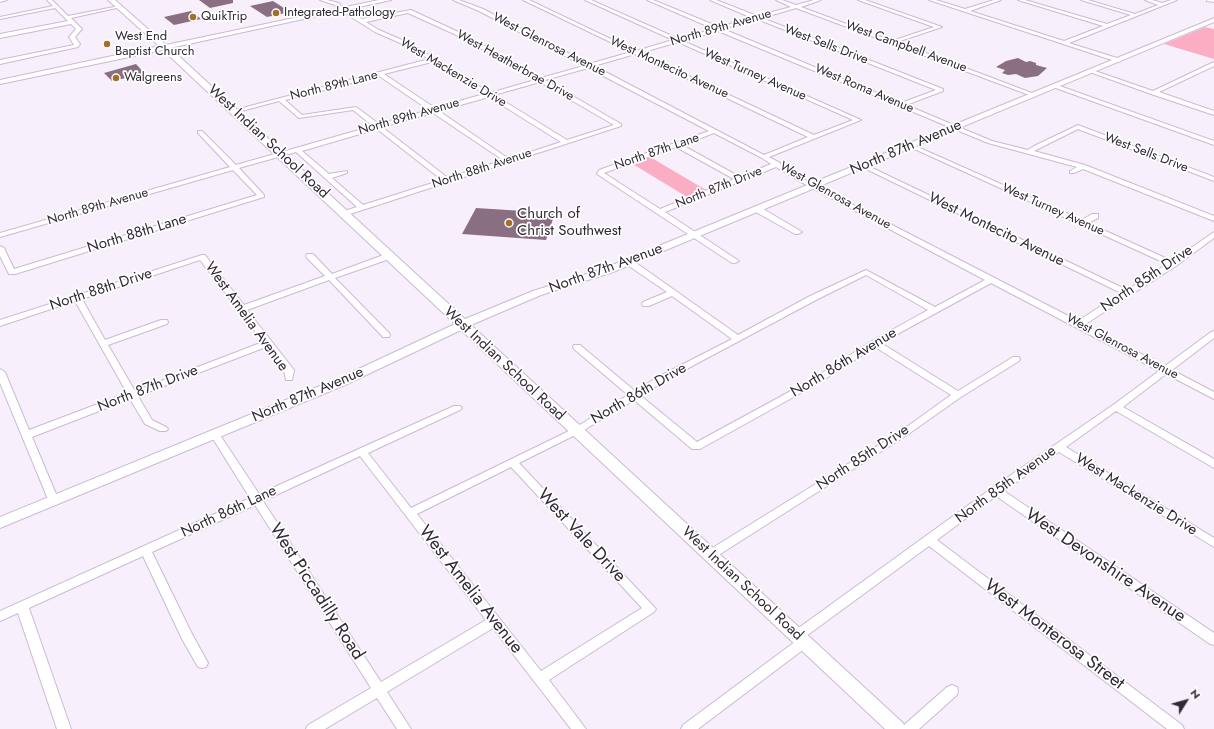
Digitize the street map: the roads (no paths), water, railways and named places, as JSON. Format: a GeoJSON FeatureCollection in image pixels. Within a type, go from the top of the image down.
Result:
{"type":"FeatureCollection","features":[{"type":"Feature","properties":{"kind":"main road","name":"West Indian School Road"},"geometry":{"type":"LineString","coordinates":[[111,0],[165,47],[897,729]]}},
{"type":"Feature","properties":{"kind":"main road"},"geometry":{"type":"LineString","coordinates":[[0,82],[342,8],[388,0]]}},
{"type":"Feature","properties":{"kind":"main road","name":"North 87th Avenue"},"geometry":{"type":"LineString","coordinates":[[0,523],[378,365],[462,324],[538,293],[596,275],[629,262],[1214,20]]}},
{"type":"Feature","properties":{"kind":"street"},"geometry":{"type":"LineString","coordinates":[[0,1],[5,0]]}},
{"type":"Feature","properties":{"kind":"street"},"geometry":{"type":"LineString","coordinates":[[0,62],[76,46],[77,44],[72,37],[78,29],[48,0]]}},
{"type":"Feature","properties":{"kind":"street","name":"West Mackenzie Drive"},"geometry":{"type":"LineString","coordinates":[[323,0],[334,6],[342,8],[377,31],[409,45],[566,142]]}},
{"type":"Feature","properties":{"kind":"street","name":"West Glenrosa Avenue"},"geometry":{"type":"LineString","coordinates":[[455,0],[477,8],[778,164],[814,186],[1214,396]]}},
{"type":"Feature","properties":{"kind":"street","name":"West Montecito Avenue"},"geometry":{"type":"LineString","coordinates":[[525,0],[813,137]]}},
{"type":"Feature","properties":{"kind":"street","name":"West Turney Avenue"},"geometry":{"type":"LineString","coordinates":[[586,0],[858,120]]}},
{"type":"Feature","properties":{"kind":"street","name":"West Roma Avenue"},"geometry":{"type":"LineString","coordinates":[[649,0],[994,143],[1083,166],[1214,219]]}},
{"type":"Feature","properties":{"kind":"street","name":"West Sells Drive"},"geometry":{"type":"LineString","coordinates":[[712,0],[941,90],[901,104]]}},
{"type":"Feature","properties":{"kind":"street","name":"West Campbell Avenue"},"geometry":{"type":"LineString","coordinates":[[778,0],[1034,95]]}},
{"type":"Feature","properties":{"kind":"street","name":"North 89th Avenue"},"geometry":{"type":"LineString","coordinates":[[0,235],[819,0]]}},
{"type":"Feature","properties":{"kind":"street"},"geometry":{"type":"LineString","coordinates":[[860,0],[939,27],[893,42]]}},
{"type":"Feature","properties":{"kind":"street"},"geometry":{"type":"LineString","coordinates":[[932,0],[1118,60]]}},
{"type":"Feature","properties":{"kind":"street"},"geometry":{"type":"LineString","coordinates":[[965,11],[998,0]]}},
{"type":"Feature","properties":{"kind":"street"},"geometry":{"type":"LineString","coordinates":[[1020,0],[1107,26]]}},
{"type":"Feature","properties":{"kind":"street"},"geometry":{"type":"LineString","coordinates":[[1083,0],[1136,15]]}},
{"type":"Feature","properties":{"kind":"street"},"geometry":{"type":"LineString","coordinates":[[1147,0],[1163,4]]}},
{"type":"Feature","properties":{"kind":"street"},"geometry":{"type":"LineString","coordinates":[[1064,43],[1175,0]]}},
{"type":"Feature","properties":{"kind":"street"},"geometry":{"type":"LineString","coordinates":[[1209,0],[1214,1]]}},
{"type":"Feature","properties":{"kind":"street"},"geometry":{"type":"LineString","coordinates":[[0,18],[55,7]]}},
{"type":"Feature","properties":{"kind":"street"},"geometry":{"type":"LineString","coordinates":[[0,36],[89,13],[119,7]]}},
{"type":"Feature","properties":{"kind":"street","name":"West Heatherbrae Drive"},"geometry":{"type":"LineString","coordinates":[[362,21],[409,11],[465,37],[619,125]]}},
{"type":"Feature","properties":{"kind":"street"},"geometry":{"type":"LineString","coordinates":[[1012,26],[1022,22]]}},
{"type":"Feature","properties":{"kind":"street","name":"North 89th Lane"},"geometry":{"type":"LineString","coordinates":[[234,111],[433,60]]}},
{"type":"Feature","properties":{"kind":"street"},"geometry":{"type":"LineString","coordinates":[[1153,93],[1214,64]]}},
{"type":"Feature","properties":{"kind":"street"},"geometry":{"type":"LineString","coordinates":[[1090,71],[1214,113]]}},
{"type":"Feature","properties":{"kind":"street"},"geometry":{"type":"LineString","coordinates":[[380,74],[508,161]]}},
{"type":"Feature","properties":{"kind":"street"},"geometry":{"type":"LineString","coordinates":[[1055,86],[1214,143]]}},
{"type":"Feature","properties":{"kind":"street"},"geometry":{"type":"LineString","coordinates":[[280,100],[301,117],[354,108],[447,181]]}},
{"type":"Feature","properties":{"kind":"street","name":"North 87th Drive"},"geometry":{"type":"LineString","coordinates":[[764,157],[858,120]]}},
{"type":"Feature","properties":{"kind":"street","name":"North 88th Avenue"},"geometry":{"type":"LineString","coordinates":[[344,214],[619,125]]}},
{"type":"Feature","properties":{"kind":"street","name":"West Sells Drive"},"geometry":{"type":"LineString","coordinates":[[1029,152],[1036,147],[1078,127],[1214,179]]}},
{"type":"Feature","properties":{"kind":"street"},"geometry":{"type":"LineString","coordinates":[[200,132],[235,168]]}},
{"type":"Feature","properties":{"kind":"street","name":"North 87th Lane"},"geometry":{"type":"LineString","coordinates":[[659,212],[600,174],[601,172],[715,132]]}},
{"type":"Feature","properties":{"kind":"street"},"geometry":{"type":"LineString","coordinates":[[677,145],[740,180]]}},
{"type":"Feature","properties":{"kind":"street","name":"West Turney Avenue"},"geometry":{"type":"LineString","coordinates":[[911,146],[1173,264]]}},
{"type":"Feature","properties":{"kind":"street","name":"West Indian School Road"},"geometry":{"type":"LineString","coordinates":[[296,149],[362,208]]}},
{"type":"Feature","properties":{"kind":"street","name":"North 87th Drive"},"geometry":{"type":"LineString","coordinates":[[659,212],[778,164]]}},
{"type":"Feature","properties":{"kind":"street","name":"West Montecito Avenue"},"geometry":{"type":"LineString","coordinates":[[864,166],[1127,293]]}},
{"type":"Feature","properties":{"kind":"street"},"geometry":{"type":"LineString","coordinates":[[1072,172],[1083,166]]}},
{"type":"Feature","properties":{"kind":"street","name":"North 88th Lane"},"geometry":{"type":"LineString","coordinates":[[0,248],[12,272],[262,196],[235,168]]}},
{"type":"Feature","properties":{"kind":"street","name":"West Indian School Road"},"geometry":{"type":"LineString","coordinates":[[327,177],[345,172]]}},
{"type":"Feature","properties":{"kind":"street"},"geometry":{"type":"LineString","coordinates":[[757,209],[798,232]]}},
{"type":"Feature","properties":{"kind":"street"},"geometry":{"type":"LineString","coordinates":[[659,212],[735,261]]}},
{"type":"Feature","properties":{"kind":"street"},"geometry":{"type":"LineString","coordinates":[[1082,223],[1095,216]]}},
{"type":"Feature","properties":{"kind":"street","name":"North 85th Drive"},"geometry":{"type":"LineString","coordinates":[[1079,324],[1173,264],[1214,234]]}},
{"type":"Feature","properties":{"kind":"street"},"geometry":{"type":"LineString","coordinates":[[310,256],[386,335]]}},
{"type":"Feature","properties":{"kind":"street"},"geometry":{"type":"LineString","coordinates":[[241,309],[389,256]]}},
{"type":"Feature","properties":{"kind":"street","name":"North 88th Drive"},"geometry":{"type":"LineString","coordinates":[[0,323],[202,257]]}},
{"type":"Feature","properties":{"kind":"street","name":"West Amelia Avenue"},"geometry":{"type":"LineString","coordinates":[[202,257],[289,370],[289,378]]}},
{"type":"Feature","properties":{"kind":"street"},"geometry":{"type":"LineString","coordinates":[[629,262],[738,339]]}},
{"type":"Feature","properties":{"kind":"street","name":"North 86th Drive"},"geometry":{"type":"LineString","coordinates":[[410,513],[576,431],[634,394],[661,379],[779,316],[866,272],[934,310]]}},
{"type":"Feature","properties":{"kind":"street","name":"North 86th Avenue"},"geometry":{"type":"LineString","coordinates":[[634,394],[696,447],[814,382],[875,343],[992,279]]}},
{"type":"Feature","properties":{"kind":"street"},"geometry":{"type":"LineString","coordinates":[[646,304],[672,293]]}},
{"type":"Feature","properties":{"kind":"street"},"geometry":{"type":"LineString","coordinates":[[77,298],[148,422],[163,429]]}},
{"type":"Feature","properties":{"kind":"street"},"geometry":{"type":"LineString","coordinates":[[104,343],[164,322]]}},
{"type":"Feature","properties":{"kind":"street","name":"North 85th Avenue"},"geometry":{"type":"LineString","coordinates":[[688,729],[801,639],[930,540],[1214,335]]}},
{"type":"Feature","properties":{"kind":"street"},"geometry":{"type":"LineString","coordinates":[[875,343],[958,395]]}},
{"type":"Feature","properties":{"kind":"street","name":"North 87th Drive"},"geometry":{"type":"LineString","coordinates":[[27,435],[268,344]]}},
{"type":"Feature","properties":{"kind":"street"},"geometry":{"type":"LineString","coordinates":[[577,347],[634,394]]}},
{"type":"Feature","properties":{"kind":"street","name":"North 85th Drive"},"geometry":{"type":"LineString","coordinates":[[710,555],[904,433],[958,395],[1016,359]]}},
{"type":"Feature","properties":{"kind":"street"},"geometry":{"type":"LineString","coordinates":[[0,372],[54,501]]}},
{"type":"Feature","properties":{"kind":"street"},"geometry":{"type":"LineString","coordinates":[[1116,407],[1214,464]]}},
{"type":"Feature","properties":{"kind":"street","name":"North 86th Lane"},"geometry":{"type":"LineString","coordinates":[[0,616],[458,408]]}},
{"type":"Feature","properties":{"kind":"street","name":"West Piccadilly Road"},"geometry":{"type":"LineString","coordinates":[[215,434],[404,729]]}},
{"type":"Feature","properties":{"kind":"street","name":"West Mackenzie Drive"},"geometry":{"type":"LineString","coordinates":[[1059,446],[1214,544]]}},
{"type":"Feature","properties":{"kind":"street","name":"West Amelia Avenue"},"geometry":{"type":"LineString","coordinates":[[361,451],[579,729]]}},
{"type":"Feature","properties":{"kind":"street","name":"West Vale Drive"},"geometry":{"type":"LineString","coordinates":[[512,462],[650,609],[540,679]]}},
{"type":"Feature","properties":{"kind":"street","name":"West Devonshire Avenue"},"geometry":{"type":"LineString","coordinates":[[996,491],[1214,640]]}},
{"type":"Feature","properties":{"kind":"street","name":"West Monterosa Street"},"geometry":{"type":"LineString","coordinates":[[930,540],[1177,729]]}},
{"type":"Feature","properties":{"kind":"street"},"geometry":{"type":"LineString","coordinates":[[146,550],[186,635],[202,663]]}},
{"type":"Feature","properties":{"kind":"street"},"geometry":{"type":"LineString","coordinates":[[22,606],[64,729]]}},
{"type":"Feature","properties":{"kind":"street"},"geometry":{"type":"LineString","coordinates":[[313,729],[495,621]]}},
{"type":"Feature","properties":{"kind":"street"},"geometry":{"type":"LineString","coordinates":[[909,729],[952,691]]}},
{"type":"Feature","properties":{"kind":"place","name":"Integrated-Pathology"},"geometry":{"type":"Point","coordinates":[276,13]}},
{"type":"Feature","properties":{"kind":"place","name":"QuikTrip"},"geometry":{"type":"Point","coordinates":[193,17]}},
{"type":"Feature","properties":{"kind":"place","name":"West End Baptist Church"},"geometry":{"type":"Point","coordinates":[107,44]}},
{"type":"Feature","properties":{"kind":"place","name":"Walgreens"},"geometry":{"type":"Point","coordinates":[116,78]}},
{"type":"Feature","properties":{"kind":"place","name":"Church of Christ Southwest"},"geometry":{"type":"Point","coordinates":[509,223]}}]}
